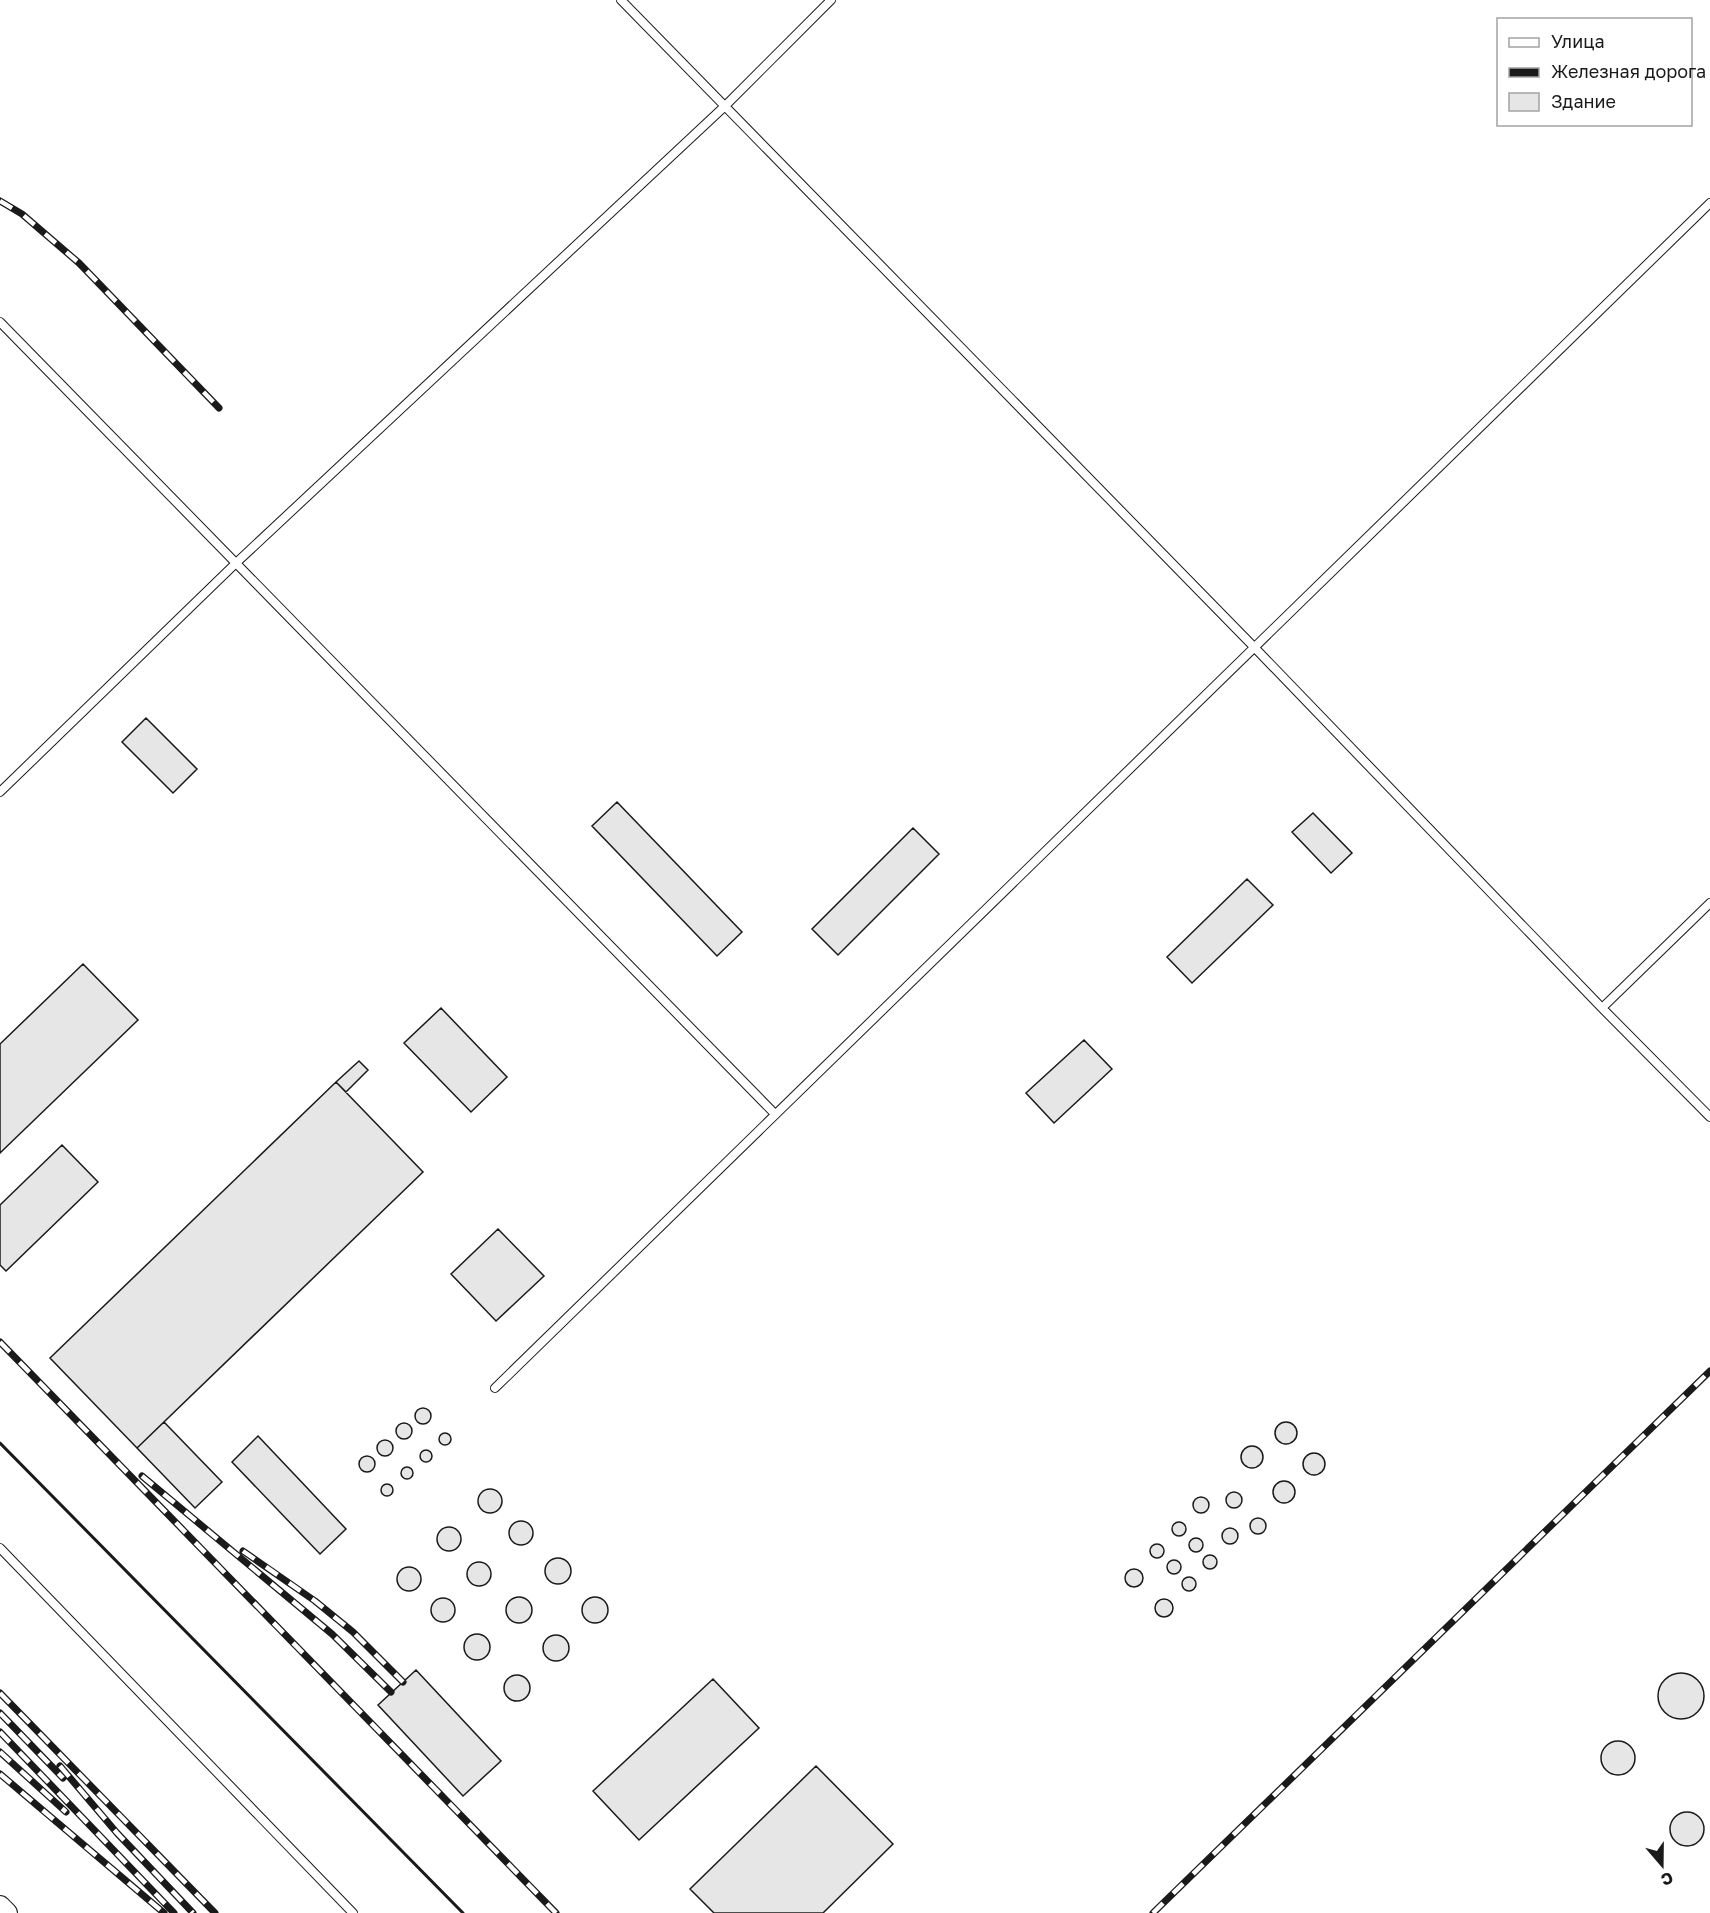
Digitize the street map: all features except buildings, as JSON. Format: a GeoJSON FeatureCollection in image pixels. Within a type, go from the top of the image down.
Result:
{"type":"FeatureCollection","features":[{"type":"Feature","properties":{"kind":"street"},"geometry":{"type":"LineString","coordinates":[[0,1906],[7,1913]]}},
{"type":"Feature","properties":{"kind":"lane"},"geometry":{"type":"LineString","coordinates":[[621,0],[1710,1117]]}},
{"type":"Feature","properties":{"kind":"lane"},"geometry":{"type":"LineString","coordinates":[[0,792],[236,563],[725,106],[831,0]]}},
{"type":"Feature","properties":{"kind":"lane"},"geometry":{"type":"LineString","coordinates":[[495,1388],[1710,203]]}},
{"type":"Feature","properties":{"kind":"lane"},"geometry":{"type":"LineString","coordinates":[[0,322],[775,1114]]}},
{"type":"Feature","properties":{"kind":"lane"},"geometry":{"type":"LineString","coordinates":[[1602,1008],[1710,903]]}},
{"type":"Feature","properties":{"kind":"lane"},"geometry":{"type":"LineString","coordinates":[[0,1548],[353,1913]]}},
{"type":"Feature","properties":{"kind":"railway"},"geometry":{"type":"LineString","coordinates":[[0,201],[22,214],[79,263],[219,408]]}},
{"type":"Feature","properties":{"kind":"railway"},"geometry":{"type":"LineString","coordinates":[[0,1342],[556,1913]]}},
{"type":"Feature","properties":{"kind":"railway"},"geometry":{"type":"LineString","coordinates":[[1153,1913],[1710,1371]]}},
{"type":"Feature","properties":{"kind":"railway"},"geometry":{"type":"LineString","coordinates":[[142,1476],[332,1634],[391,1692]]}},
{"type":"Feature","properties":{"kind":"railway"},"geometry":{"type":"LineString","coordinates":[[243,1551],[315,1601],[353,1632],[403,1682]]}},
{"type":"Feature","properties":{"kind":"railway"},"geometry":{"type":"LineString","coordinates":[[0,1693],[215,1913]]}},
{"type":"Feature","properties":{"kind":"railway"},"geometry":{"type":"LineString","coordinates":[[0,1713],[63,1778]]}},
{"type":"Feature","properties":{"kind":"railway"},"geometry":{"type":"LineString","coordinates":[[0,1732],[174,1913]]}},
{"type":"Feature","properties":{"kind":"railway"},"geometry":{"type":"LineString","coordinates":[[0,1752],[66,1812]]}},
{"type":"Feature","properties":{"kind":"railway"},"geometry":{"type":"LineString","coordinates":[[60,1766],[117,1833],[193,1913]]}},
{"type":"Feature","properties":{"kind":"railway"},"geometry":{"type":"LineString","coordinates":[[0,1774],[164,1913]]}},
{"type":"Feature","properties":{"kind":"wall"},"geometry":{"type":"LineString","coordinates":[[0,1443],[463,1913]]}}]}
